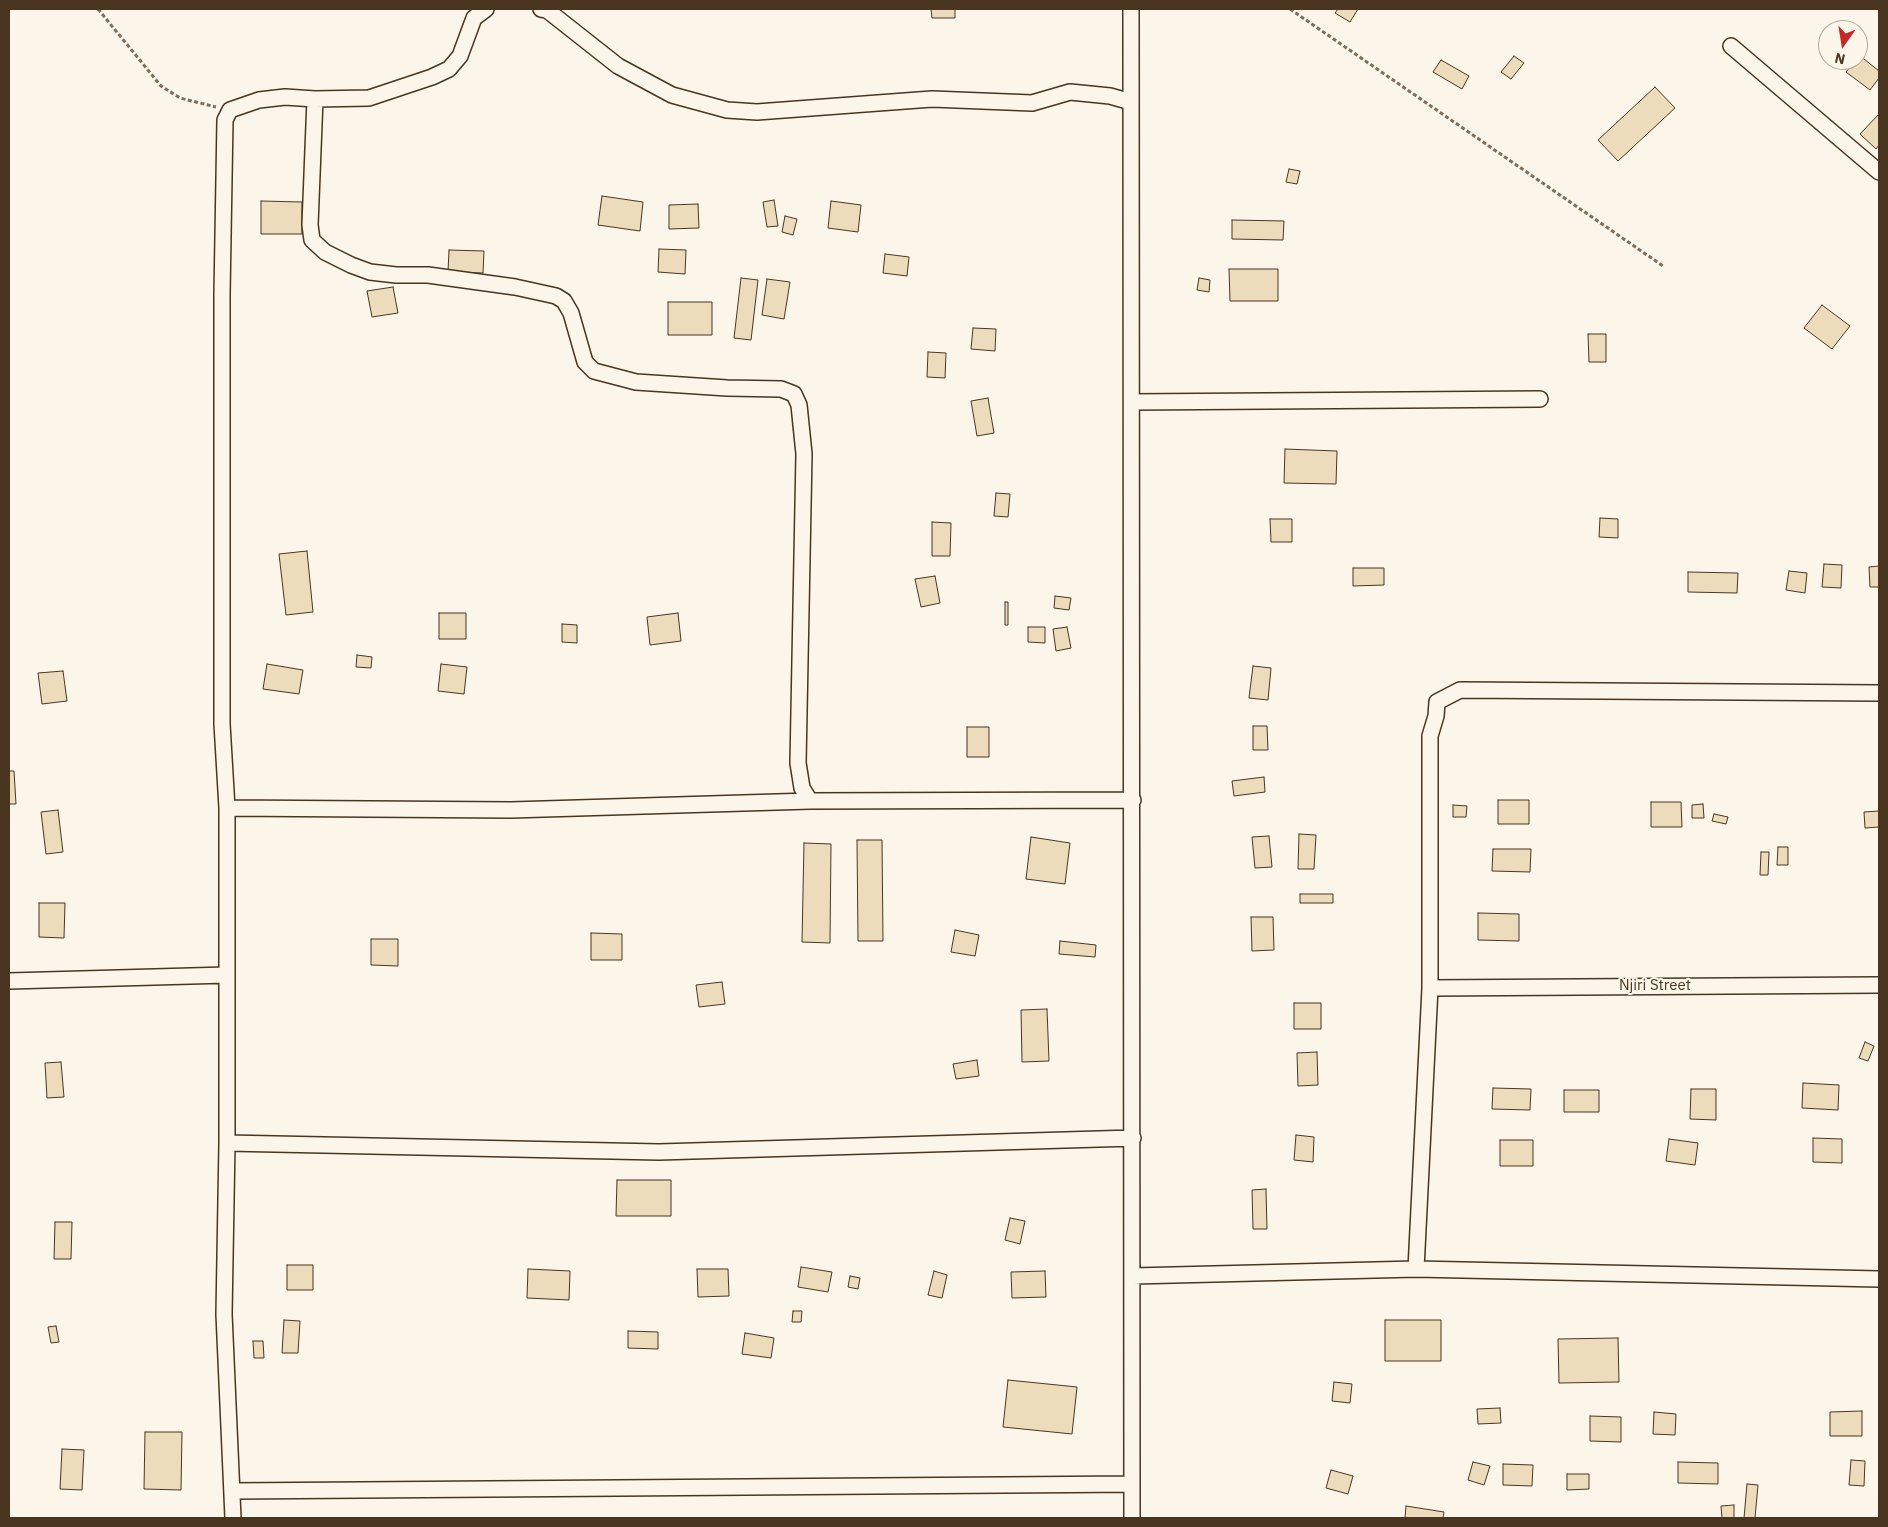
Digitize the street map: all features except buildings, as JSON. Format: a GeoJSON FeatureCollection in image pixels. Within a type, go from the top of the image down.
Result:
{"type":"FeatureCollection","features":[{"type":"Feature","properties":{"kind":"street"},"geometry":{"type":"LineString","coordinates":[[234,1518],[224,1314],[227,1143],[227,808],[222,724],[222,294],[223,134],[225,120],[230,110],[259,100],[285,97],[315,99],[369,98],[449,69],[460,56],[474,18],[486,9]]}},
{"type":"Feature","properties":{"kind":"street"},"geometry":{"type":"LineString","coordinates":[[541,9],[547,10],[618,66],[672,95],[727,110],[757,112],[932,99],[1032,103],[1070,92],[1100,95],[1131,102]]}},
{"type":"Feature","properties":{"kind":"street"},"geometry":{"type":"LineString","coordinates":[[1131,9],[1132,1518]]}},
{"type":"Feature","properties":{"kind":"street"},"geometry":{"type":"LineString","coordinates":[[1731,46],[1879,172]]}},
{"type":"Feature","properties":{"kind":"street"},"geometry":{"type":"LineString","coordinates":[[315,99],[310,225],[312,240],[325,252],[370,272],[396,275],[428,274],[515,287],[556,296],[564,302],[571,313],[584,362],[594,371],[636,382],[727,388],[781,389],[794,394],[799,405],[804,454],[798,763],[802,788],[810,801]]}},
{"type":"Feature","properties":{"kind":"street"},"geometry":{"type":"LineString","coordinates":[[1132,402],[1540,399]]}},
{"type":"Feature","properties":{"kind":"street"},"geometry":{"type":"LineString","coordinates":[[1416,1269],[1430,988],[1430,736],[1436,716],[1437,702],[1460,690],[1879,693]]}},
{"type":"Feature","properties":{"kind":"street"},"geometry":{"type":"LineString","coordinates":[[227,808],[511,810],[810,801],[1133,800]]}},
{"type":"Feature","properties":{"kind":"street"},"geometry":{"type":"LineString","coordinates":[[9,981],[227,975]]}},
{"type":"Feature","properties":{"kind":"street","name":"Njiri Street"},"geometry":{"type":"LineString","coordinates":[[1430,988],[1879,985]]}},
{"type":"Feature","properties":{"kind":"street"},"geometry":{"type":"LineString","coordinates":[[227,1143],[659,1152],[1133,1138]]}},
{"type":"Feature","properties":{"kind":"street"},"geometry":{"type":"LineString","coordinates":[[1133,1276],[1416,1269],[1879,1279]]}},
{"type":"Feature","properties":{"kind":"street"},"geometry":{"type":"LineString","coordinates":[[233,1491],[1132,1484]]}},
{"type":"Feature","properties":{"kind":"path"},"geometry":{"type":"LineString","coordinates":[[98,9],[161,86],[171,94],[180,98],[230,110]]}},
{"type":"Feature","properties":{"kind":"path"},"geometry":{"type":"LineString","coordinates":[[1290,9],[1663,266]]}}]}
